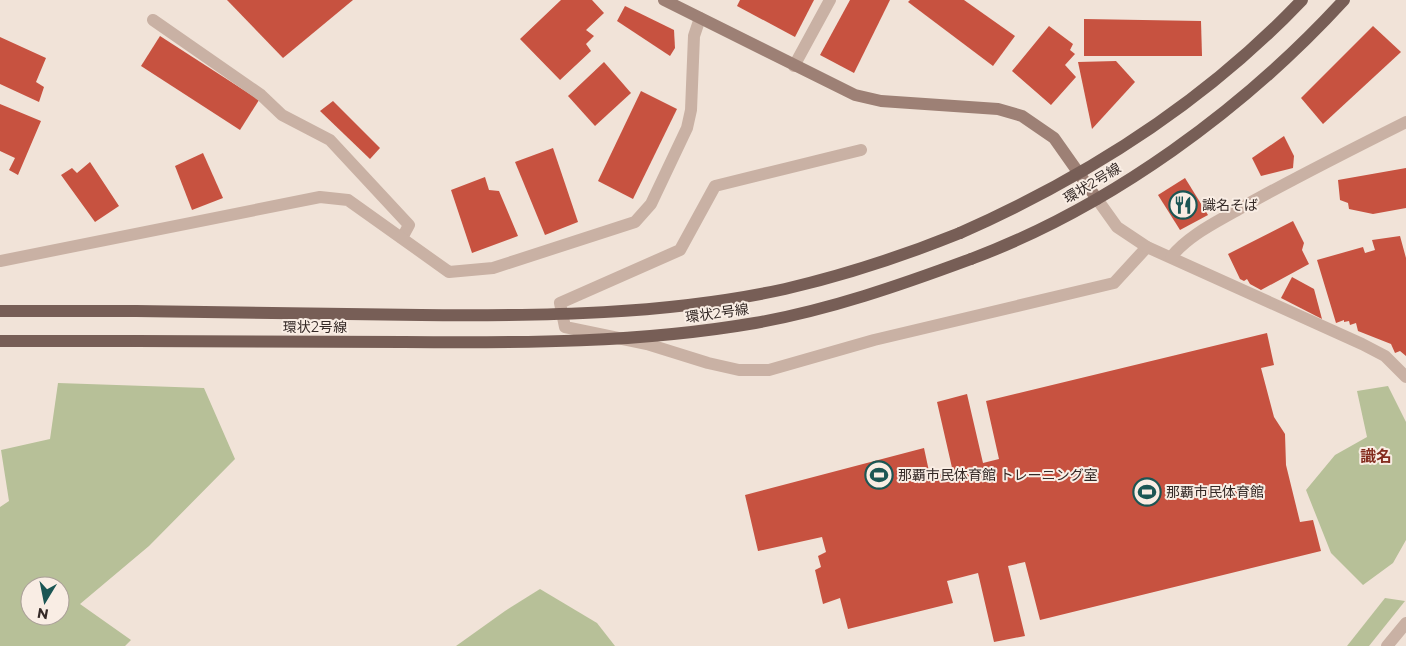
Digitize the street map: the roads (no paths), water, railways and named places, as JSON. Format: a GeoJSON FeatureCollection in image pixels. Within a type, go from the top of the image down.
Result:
{"type":"FeatureCollection","features":[{"type":"Feature","properties":{"kind":"main road","name":"環状2号線"},"geometry":{"type":"LineString","coordinates":[[0,311],[466,315],[637,310],[685,305],[784,289],[889,261],[960,233],[1000,216],[1080,172],[1120,149],[1209,86],[1302,0]]}},
{"type":"Feature","properties":{"kind":"main road","name":"環状2号線"},"geometry":{"type":"LineString","coordinates":[[0,341],[546,343],[658,336],[738,326],[804,313],[909,282],[971,259],[1016,241],[1097,199],[1181,144],[1239,101],[1283,63],[1344,0]]}},
{"type":"Feature","properties":{"kind":"street"},"geometry":{"type":"LineString","coordinates":[[664,0],[855,95],[881,101],[998,109],[1022,116],[1054,138],[1080,172],[1117,227],[1146,247],[1362,344],[1385,356],[1406,377]]}},
{"type":"Feature","properties":{"kind":"street"},"geometry":{"type":"LineString","coordinates":[[794,66],[830,0]]}},
{"type":"Feature","properties":{"kind":"street"},"geometry":{"type":"LineString","coordinates":[[0,261],[320,197],[348,200],[449,272],[493,268],[635,222],[651,204],[687,128],[691,110],[694,36],[700,18]]}},
{"type":"Feature","properties":{"kind":"street"},"geometry":{"type":"LineString","coordinates":[[153,20],[261,95],[282,115],[330,140],[409,225],[402,238]]}},
{"type":"Feature","properties":{"kind":"street"},"geometry":{"type":"LineString","coordinates":[[1171,258],[1181,245],[1208,227],[1285,183],[1406,122]]}},
{"type":"Feature","properties":{"kind":"street"},"geometry":{"type":"LineString","coordinates":[[861,150],[715,186],[680,250],[560,304],[564,327],[648,344],[739,370],[769,370],[874,340],[1114,283],[1146,247]]}},
{"type":"Feature","properties":{"kind":"street"},"geometry":{"type":"LineString","coordinates":[[1388,646],[1406,623]]}},
{"type":"Feature","properties":{"kind":"place","name":"識名そば"},"geometry":{"type":"Point","coordinates":[1183,205]}},
{"type":"Feature","properties":{"kind":"place","name":"那覇市民体育館 トレーニング室"},"geometry":{"type":"Point","coordinates":[879,475]}},
{"type":"Feature","properties":{"kind":"place","name":"那覇市民体育館"},"geometry":{"type":"Point","coordinates":[1147,492]}},
{"type":"Feature","properties":{"kind":"district","name":"識名"},"geometry":{"type":"Point","coordinates":[1376,456]}}]}
